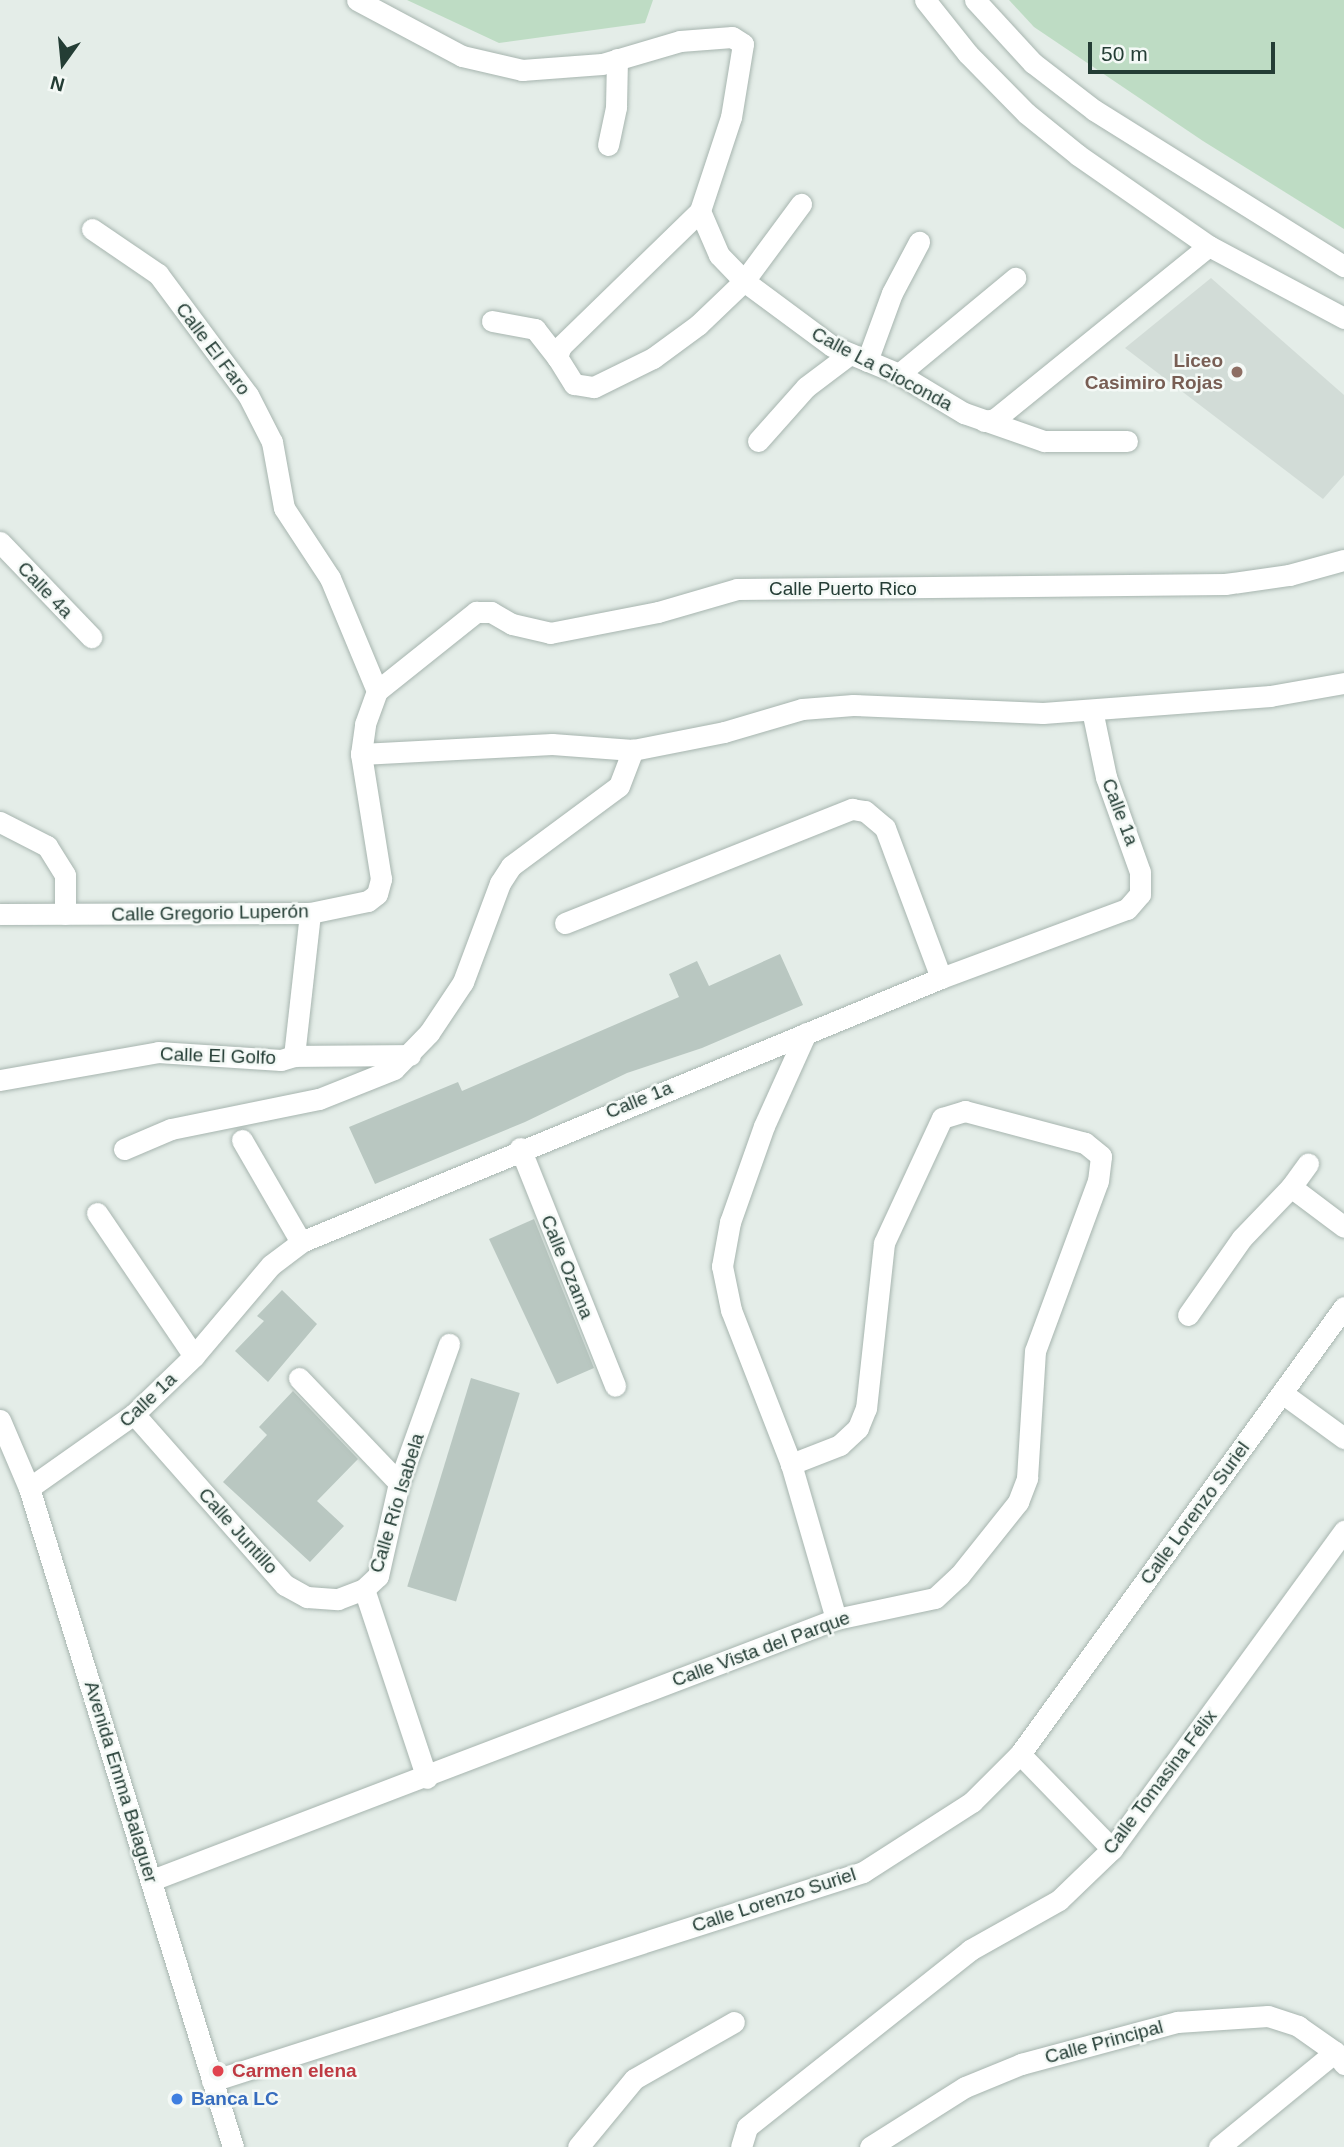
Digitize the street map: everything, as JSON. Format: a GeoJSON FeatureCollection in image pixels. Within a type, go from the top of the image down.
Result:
{"type":"FeatureCollection","features":[{"type":"Feature","properties":{"kind":"street"},"geometry":{"type":"LineString","coordinates":[[357,0],[462,56],[523,70],[617,59],[680,41],[732,37],[743,44],[731,117],[700,211],[561,346],[557,357]]}},
{"type":"Feature","properties":{"kind":"street"},"geometry":{"type":"LineString","coordinates":[[925,0],[968,54],[1026,113],[1209,246],[1344,318]]}},
{"type":"Feature","properties":{"kind":"street"},"geometry":{"type":"LineString","coordinates":[[975,0],[1033,63],[1094,110],[1344,266]]}},
{"type":"Feature","properties":{"kind":"street"},"geometry":{"type":"LineString","coordinates":[[608,145],[616,107],[617,59]]}},
{"type":"Feature","properties":{"kind":"street"},"geometry":{"type":"LineString","coordinates":[[492,321],[535,329],[574,384],[594,387],[663,351],[744,281],[801,204]]}},
{"type":"Feature","properties":{"kind":"street","name":"Calle La Gioconda"},"geometry":{"type":"LineString","coordinates":[[700,211],[719,255],[744,281],[822,339],[899,374],[923,392],[984,421],[1044,441],[1127,441]]}},
{"type":"Feature","properties":{"kind":"street","name":"Calle El Faro"},"geometry":{"type":"LineString","coordinates":[[92,229],[158,274],[248,395],[272,442],[284,508],[330,578],[377,691]]}},
{"type":"Feature","properties":{"kind":"street"},"geometry":{"type":"LineString","coordinates":[[758,441],[806,387],[858,357],[919,242]]}},
{"type":"Feature","properties":{"kind":"street"},"geometry":{"type":"LineString","coordinates":[[984,421],[995,419],[1209,246]]}},
{"type":"Feature","properties":{"kind":"street"},"geometry":{"type":"LineString","coordinates":[[899,374],[1015,278]]}},
{"type":"Feature","properties":{"kind":"street","name":"Calle 4a"},"geometry":{"type":"LineString","coordinates":[[0,542],[90,637]]}},
{"type":"Feature","properties":{"kind":"street","name":"Calle Puerto Rico"},"geometry":{"type":"LineString","coordinates":[[377,691],[476,612],[491,611],[512,624],[550,633],[658,612],[737,589],[1225,584],[1289,575],[1344,560]]}},
{"type":"Feature","properties":{"kind":"street"},"geometry":{"type":"LineString","coordinates":[[361,754],[552,744],[633,750],[724,732],[802,709],[830,706],[1043,713],[1270,696],[1344,683]]}},
{"type":"Feature","properties":{"kind":"street","name":"Calle Gregorio Luperón"},"geometry":{"type":"LineString","coordinates":[[0,914],[310,913],[368,901],[377,894],[381,879],[361,754],[365,723],[377,691]]}},
{"type":"Feature","properties":{"kind":"street","name":"Calle 1a"},"geometry":{"type":"LineString","coordinates":[[29,1488],[134,1414],[194,1356],[271,1265],[301,1242],[520,1148],[941,978],[1115,915],[1140,894],[1137,856],[1105,777],[1092,710]]}},
{"type":"Feature","properties":{"kind":"street"},"geometry":{"type":"LineString","coordinates":[[124,1149],[170,1129],[318,1099],[371,1081],[410,1055],[463,982],[500,883],[512,866],[619,786],[633,750]]}},
{"type":"Feature","properties":{"kind":"street"},"geometry":{"type":"LineString","coordinates":[[565,923],[852,809],[865,811],[885,828],[941,978]]}},
{"type":"Feature","properties":{"kind":"street"},"geometry":{"type":"LineString","coordinates":[[0,822],[47,846],[65,874],[65,914]]}},
{"type":"Feature","properties":{"kind":"street","name":"Calle El Golfo"},"geometry":{"type":"LineString","coordinates":[[0,1080],[158,1052],[281,1060],[293,1056],[310,913]]}},
{"type":"Feature","properties":{"kind":"street"},"geometry":{"type":"LineString","coordinates":[[806,1033],[760,1138],[730,1222],[722,1266],[731,1310],[791,1464],[836,1619]]}},
{"type":"Feature","properties":{"kind":"street"},"geometry":{"type":"LineString","coordinates":[[293,1056],[410,1055]]}},
{"type":"Feature","properties":{"kind":"street","name":"Calle Vista del Parque"},"geometry":{"type":"LineString","coordinates":[[152,1880],[427,1778],[836,1619],[935,1598],[959,1576],[1018,1502],[1027,1478],[1035,1352],[1097,1181],[1101,1157],[1085,1143],[965,1111],[942,1118],[884,1243],[866,1408],[858,1428],[840,1445],[791,1464]]}},
{"type":"Feature","properties":{"kind":"street"},"geometry":{"type":"LineString","coordinates":[[242,1140],[301,1242]]}},
{"type":"Feature","properties":{"kind":"street","name":"Calle Ozama"},"geometry":{"type":"LineString","coordinates":[[520,1148],[615,1386]]}},
{"type":"Feature","properties":{"kind":"street"},"geometry":{"type":"LineString","coordinates":[[1188,1315],[1242,1238],[1308,1164]]}},
{"type":"Feature","properties":{"kind":"street"},"geometry":{"type":"LineString","coordinates":[[1290,1187],[1344,1227]]}},
{"type":"Feature","properties":{"kind":"street"},"geometry":{"type":"LineString","coordinates":[[97,1213],[194,1356]]}},
{"type":"Feature","properties":{"kind":"street","name":"Calle Lorenzo Suriel"},"geometry":{"type":"LineString","coordinates":[[212,2081],[863,1872],[972,1802],[1020,1754],[1344,1307]]}},
{"type":"Feature","properties":{"kind":"street","name":"Calle Río Isabela"},"geometry":{"type":"LineString","coordinates":[[427,1778],[364,1588],[378,1576],[399,1483],[449,1344]]}},
{"type":"Feature","properties":{"kind":"street"},"geometry":{"type":"LineString","coordinates":[[299,1378],[399,1483]]}},
{"type":"Feature","properties":{"kind":"street"},"geometry":{"type":"LineString","coordinates":[[1282,1392],[1344,1438]]}},
{"type":"Feature","properties":{"kind":"street","name":"Calle Juntillo"},"geometry":{"type":"LineString","coordinates":[[134,1414],[285,1585],[307,1597],[338,1599],[364,1588]]}},
{"type":"Feature","properties":{"kind":"street","name":"Avenida Emma Balaguer"},"geometry":{"type":"LineString","coordinates":[[0,1420],[29,1488],[233,2147]]}},
{"type":"Feature","properties":{"kind":"street","name":"Calle Tomasina Félix"},"geometry":{"type":"LineString","coordinates":[[741,2147],[747,2127],[970,1951],[1059,1900],[1112,1849],[1344,1531]]}},
{"type":"Feature","properties":{"kind":"street"},"geometry":{"type":"LineString","coordinates":[[1020,1754],[1112,1849]]}},
{"type":"Feature","properties":{"kind":"street","name":"Calle Principal"},"geometry":{"type":"LineString","coordinates":[[870,2147],[965,2087],[999,2074],[1177,2022],[1268,2017],[1298,2026],[1340,2058]]}},
{"type":"Feature","properties":{"kind":"street"},"geometry":{"type":"LineString","coordinates":[[578,2147],[634,2079],[734,2022]]}},
{"type":"Feature","properties":{"kind":"street"},"geometry":{"type":"LineString","coordinates":[[1219,2147],[1340,2058]]}},
{"type":"Feature","properties":{"kind":"shaded area","name":"Liceo Casimiro Rojas"},"geometry":{"type":"Polygon","coordinates":[[[1211,278],[1344,395],[1344,475],[1323,499],[1125,348],[1211,278]]]}},
{"type":"Feature","properties":{"kind":"green space"},"geometry":{"type":"Polygon","coordinates":[[[407,0],[653,0],[645,23],[499,43],[407,0]]]}},
{"type":"Feature","properties":{"kind":"green space"},"geometry":{"type":"Polygon","coordinates":[[[1009,0],[1344,0],[1344,229],[1203,141],[1034,27],[1009,0]]]}},
{"type":"Feature","properties":{"kind":"building"},"geometry":{"type":"Polygon","coordinates":[[[780,954],[803,1005],[702,1048],[627,1073],[525,1122],[375,1184],[349,1127],[458,1082],[462,1091],[679,997],[669,974],[697,961],[709,986],[780,954]]]}},
{"type":"Feature","properties":{"kind":"building"},"geometry":{"type":"Polygon","coordinates":[[[534,1219],[594,1368],[557,1384],[489,1239],[534,1219]]]}},
{"type":"Feature","properties":{"kind":"building"},"geometry":{"type":"Polygon","coordinates":[[[282,1290],[317,1324],[268,1382],[235,1351],[264,1321],[257,1316],[282,1290]]]}},
{"type":"Feature","properties":{"kind":"building"},"geometry":{"type":"Polygon","coordinates":[[[471,1378],[520,1393],[456,1601],[407,1586],[471,1378]]]}},
{"type":"Feature","properties":{"kind":"building"},"geometry":{"type":"Polygon","coordinates":[[[293,1391],[358,1459],[317,1501],[344,1526],[310,1562],[223,1482],[267,1435],[259,1427],[293,1391]]]}},
{"type":"Feature","properties":{"kind":"place","name":"Liceo Casimiro Rojas"},"geometry":{"type":"Point","coordinates":[1237,372]}},
{"type":"Feature","properties":{"kind":"place","name":"Carmen elena"},"geometry":{"type":"Point","coordinates":[218,2071]}},
{"type":"Feature","properties":{"kind":"place","name":"Banca LC"},"geometry":{"type":"Point","coordinates":[177,2099]}}]}
